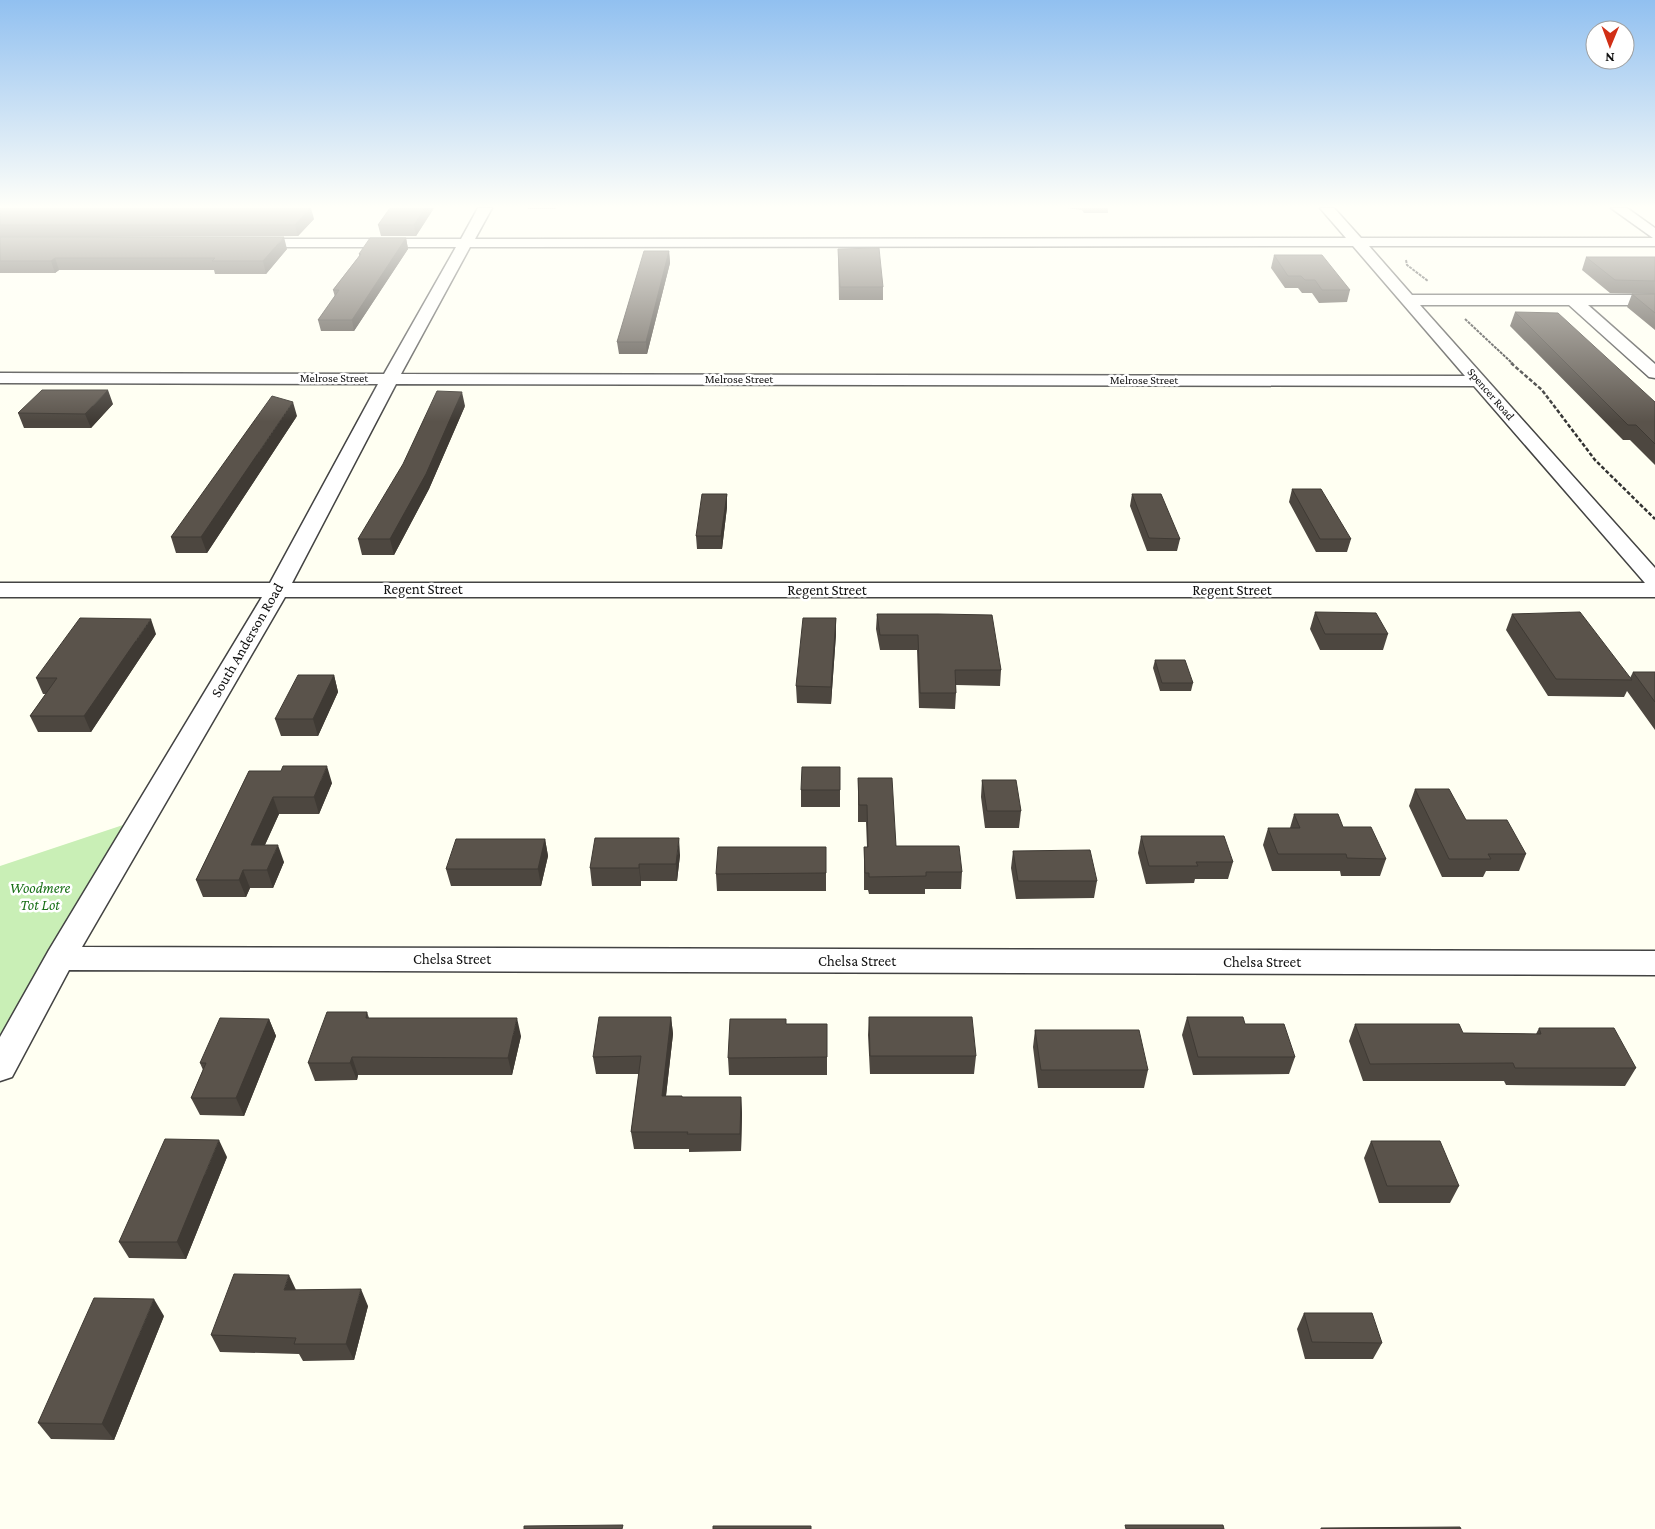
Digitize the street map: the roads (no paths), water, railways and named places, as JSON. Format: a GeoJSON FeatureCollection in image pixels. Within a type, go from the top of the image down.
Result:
{"type":"FeatureCollection","features":[{"type":"Feature","properties":{"kind":"street","name":"South Anderson Road"},"geometry":{"type":"LineString","coordinates":[[0,1067],[60,958],[278,589],[444,279]]}},
{"type":"Feature","properties":{"kind":"street","name":"Spencer Road"},"geometry":{"type":"LineString","coordinates":[[1390,279],[1655,581]]}},
{"type":"Feature","properties":{"kind":"street"},"geometry":{"type":"LineString","coordinates":[[1408,300],[1655,300]]}},
{"type":"Feature","properties":{"kind":"street"},"geometry":{"type":"LineString","coordinates":[[1573,300],[1655,374]]}},
{"type":"Feature","properties":{"kind":"street","name":"Melrose Street"},"geometry":{"type":"LineString","coordinates":[[0,378],[1479,381]]}},
{"type":"Feature","properties":{"kind":"street","name":"Regent Street"},"geometry":{"type":"LineString","coordinates":[[0,590],[1655,590]]}},
{"type":"Feature","properties":{"kind":"street","name":"Chelsa Street"},"geometry":{"type":"LineString","coordinates":[[60,958],[1655,963]]}},
{"type":"Feature","properties":{"kind":"park label","name":"Woodmere Tot Lot"},"geometry":{"type":"Point","coordinates":[40,896]}}]}
